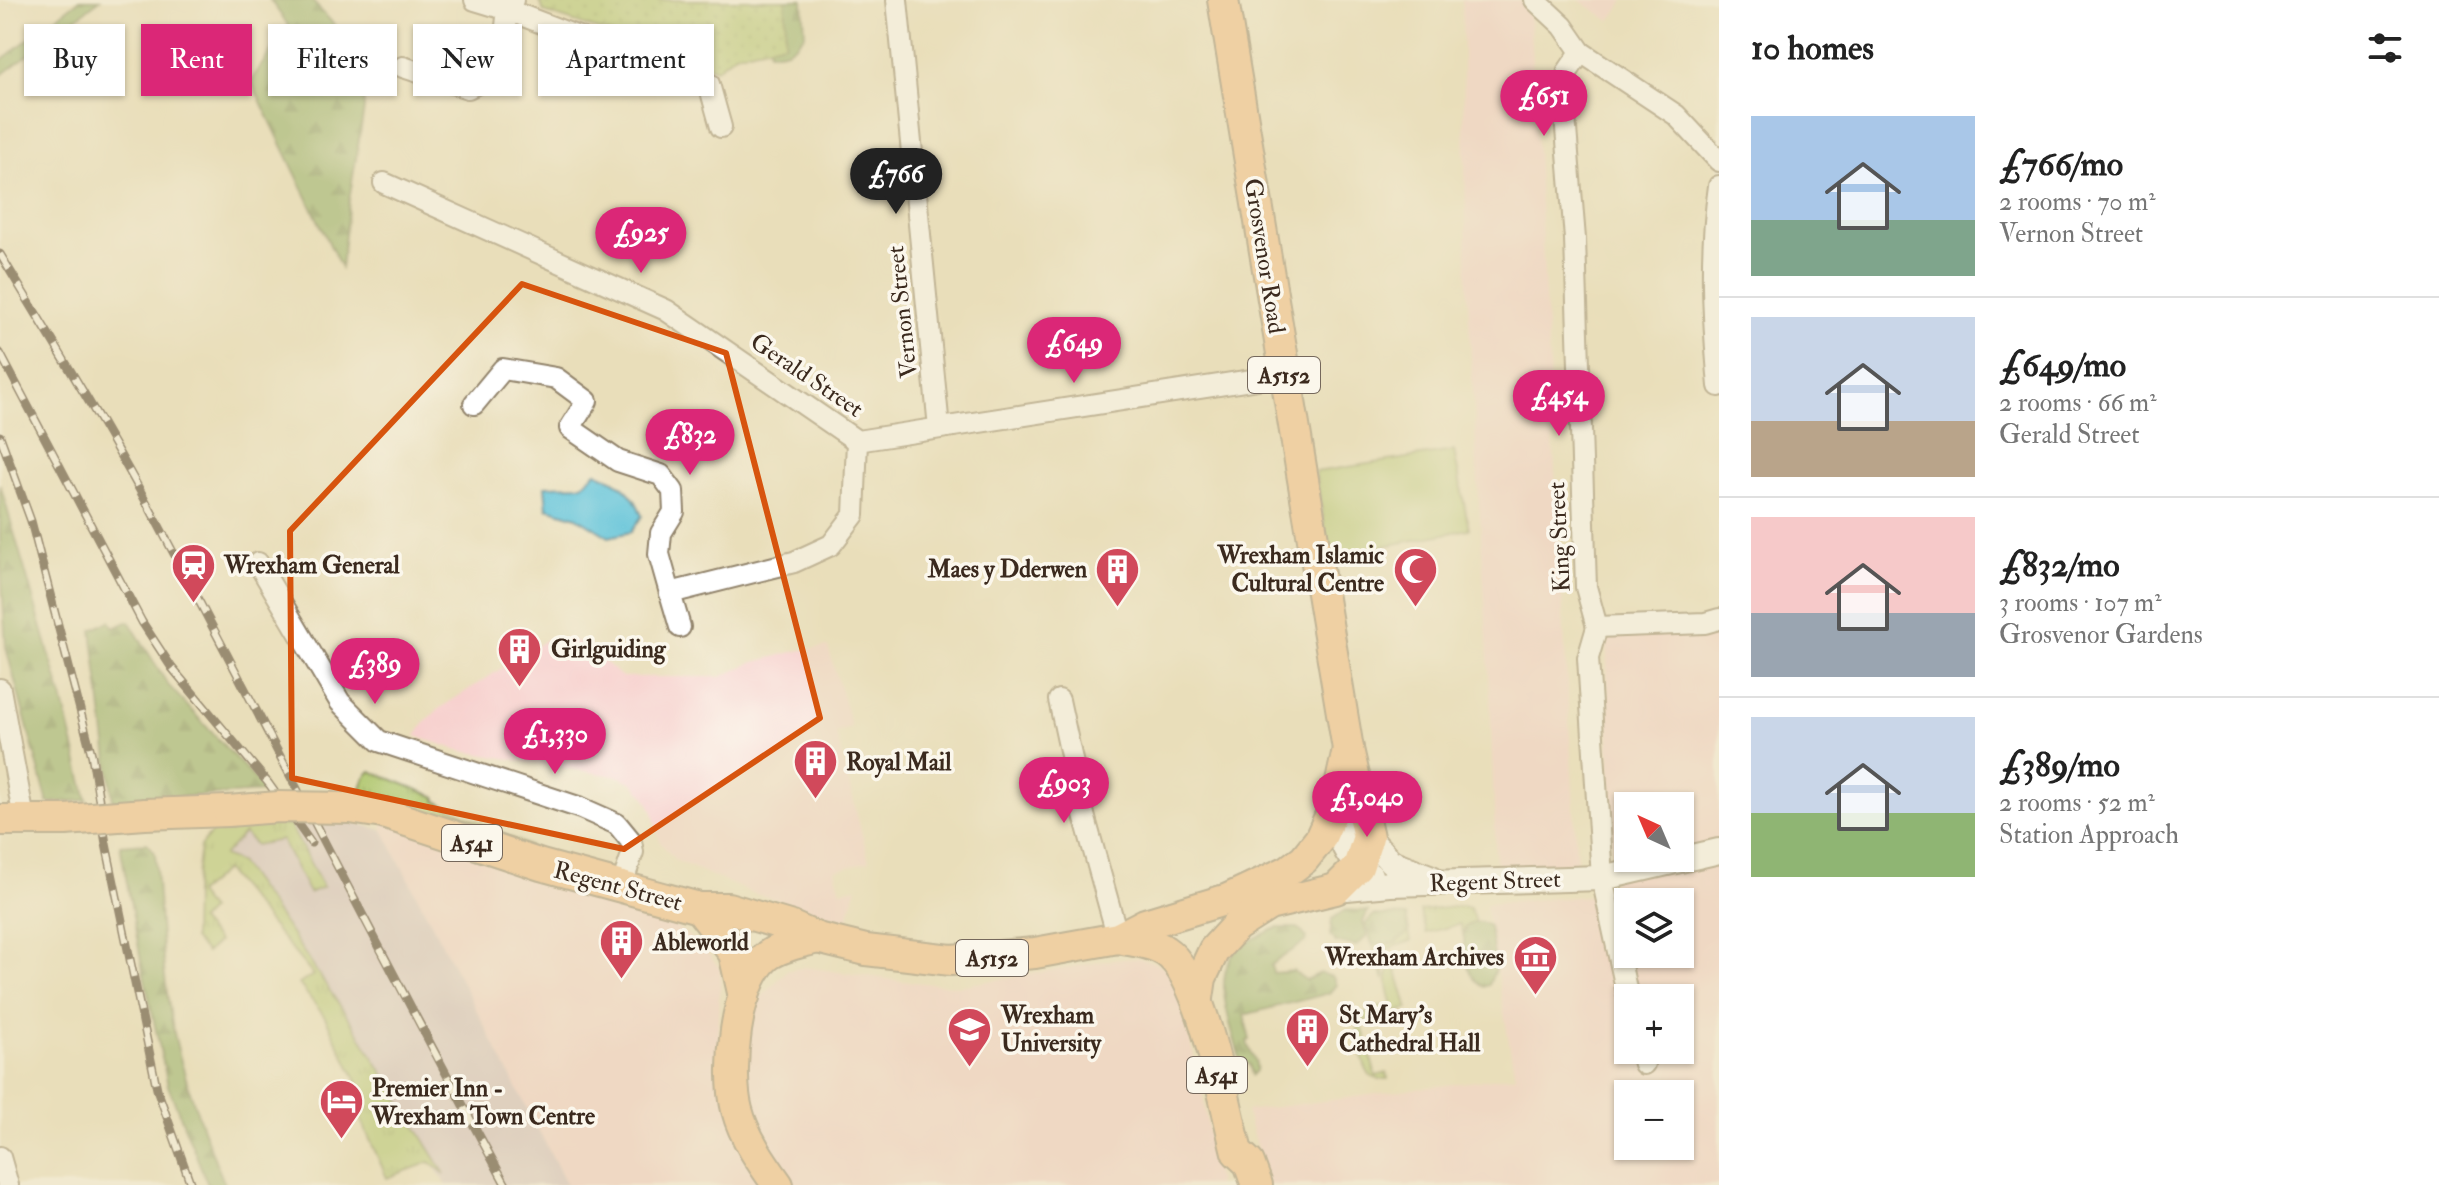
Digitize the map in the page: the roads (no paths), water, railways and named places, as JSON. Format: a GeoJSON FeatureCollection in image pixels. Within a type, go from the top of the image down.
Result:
{"type":"FeatureCollection","features":[{"type":"Feature","properties":{"kind":"main road","name":"Grosvenor Road"},"geometry":{"type":"LineString","coordinates":[[1223,0],[1348,749],[1368,837]]}},
{"type":"Feature","properties":{"kind":"main road","name":"Grosvenor Road"},"geometry":{"type":"LineString","coordinates":[[1228,899],[1288,871],[1304,859],[1320,839],[1337,801],[1348,749]]}},
{"type":"Feature","properties":{"kind":"main road","name":"Regent Street"},"geometry":{"type":"LineString","coordinates":[[14,821],[279,807],[350,808],[383,813],[541,865],[699,908],[728,908],[792,927],[817,938],[866,950],[951,960],[1035,953],[1118,938],[1145,924],[1228,899]]}},
{"type":"Feature","properties":{"kind":"main road"},"geometry":{"type":"LineString","coordinates":[[1336,889],[1358,867],[1368,837]]}},
{"type":"Feature","properties":{"kind":"main road","name":"Regent Street"},"geometry":{"type":"LineString","coordinates":[[1269,905],[1336,889]]}},
{"type":"Feature","properties":{"kind":"main road"},"geometry":{"type":"LineString","coordinates":[[1228,899],[1269,905]]}},
{"type":"Feature","properties":{"kind":"main road"},"geometry":{"type":"LineString","coordinates":[[1198,998],[1205,967],[1220,940],[1269,905]]}},
{"type":"Feature","properties":{"kind":"main road"},"geometry":{"type":"LineString","coordinates":[[699,908],[734,953],[744,997]]}},
{"type":"Feature","properties":{"kind":"main road"},"geometry":{"type":"LineString","coordinates":[[778,1185],[747,1135],[737,1109],[733,1076],[736,1035],[744,997],[757,967],[781,949],[817,938]]}},
{"type":"Feature","properties":{"kind":"main road","name":"A541"},"geometry":{"type":"LineString","coordinates":[[1118,938],[1156,946],[1166,951],[1183,968],[1198,998],[1237,1152],[1249,1163],[1257,1185]]}},
{"type":"Feature","properties":{"kind":"main road"},"geometry":{"type":"LineString","coordinates":[[1233,1185],[1237,1175],[1237,1152]]}},
{"type":"Feature","properties":{"kind":"street"},"geometry":{"type":"LineString","coordinates":[[475,0],[510,5],[672,73],[709,84],[721,127]]}},
{"type":"Feature","properties":{"kind":"street","name":"Vernon Street"},"geometry":{"type":"LineString","coordinates":[[897,0],[939,428]]}},
{"type":"Feature","properties":{"kind":"street"},"geometry":{"type":"LineString","coordinates":[[1535,0],[1563,26],[1581,52],[1676,115],[1719,161]]}},
{"type":"Feature","properties":{"kind":"street"},"geometry":{"type":"LineString","coordinates":[[403,67],[468,88],[490,78],[500,62],[510,5]]}},
{"type":"Feature","properties":{"kind":"street","name":"King Street"},"geometry":{"type":"LineString","coordinates":[[1581,52],[1568,71],[1563,92],[1563,114],[1575,239],[1586,587],[1597,627],[1588,658],[1602,878],[1625,984]]}},
{"type":"Feature","properties":{"kind":"street","name":"Gerald Street"},"geometry":{"type":"LineString","coordinates":[[384,183],[666,310],[857,441],[1284,375]]}},
{"type":"Feature","properties":{"kind":"street"},"geometry":{"type":"LineString","coordinates":[[1719,186],[1712,229],[1711,293],[1719,386]]}},
{"type":"Feature","properties":{"kind":"street"},"geometry":{"type":"LineString","coordinates":[[474,404],[503,369],[556,378],[587,401],[570,428],[618,461],[661,475],[673,491],[674,512],[661,533],[659,554],[680,627]]}},
{"type":"Feature","properties":{"kind":"street"},"geometry":{"type":"LineString","coordinates":[[670,593],[794,562],[831,545],[854,515],[857,441]]}},
{"type":"Feature","properties":{"kind":"street"},"geometry":{"type":"LineString","coordinates":[[258,563],[340,702],[379,741],[581,808],[617,824],[631,841],[633,852],[621,887]]}},
{"type":"Feature","properties":{"kind":"street"},"geometry":{"type":"LineString","coordinates":[[1597,627],[1705,623],[1719,619]]}},
{"type":"Feature","properties":{"kind":"street"},"geometry":{"type":"LineString","coordinates":[[0,689],[22,808],[14,821]]}},
{"type":"Feature","properties":{"kind":"street"},"geometry":{"type":"LineString","coordinates":[[1059,700],[1084,815],[1118,938]]}},
{"type":"Feature","properties":{"kind":"street","name":"Grosvenor Road"},"geometry":{"type":"LineString","coordinates":[[1337,801],[1340,838],[1352,862],[1358,867]]}},
{"type":"Feature","properties":{"kind":"street"},"geometry":{"type":"LineString","coordinates":[[1368,837],[1391,862],[1445,883]]}},
{"type":"Feature","properties":{"kind":"street","name":"Regent Street"},"geometry":{"type":"LineString","coordinates":[[1336,889],[1390,884],[1602,878],[1719,851]]}},
{"type":"Feature","properties":{"kind":"street"},"geometry":{"type":"LineString","coordinates":[[1358,867],[1390,884]]}},
{"type":"Feature","properties":{"kind":"street"},"geometry":{"type":"LineString","coordinates":[[0,1157],[8,1185]]}},
{"type":"Feature","properties":{"kind":"water"},"geometry":{"type":"Polygon","coordinates":[[[596,472],[619,484],[635,500],[642,516],[631,532],[609,537],[577,517],[547,508],[545,486],[582,485],[596,472]]]}},
{"type":"Feature","properties":{"kind":"railway"},"geometry":{"type":"LineString","coordinates":[[0,254],[100,419],[156,520],[506,1185]]}},
{"type":"Feature","properties":{"kind":"railway"},"geometry":{"type":"LineString","coordinates":[[0,353],[142,622],[172,668],[269,784],[311,843]]}},
{"type":"Feature","properties":{"kind":"railway"},"geometry":{"type":"LineString","coordinates":[[0,436],[31,521],[92,756],[106,844],[157,1089],[191,1185]]}},
{"type":"Feature","properties":{"kind":"place","name":"Wrexham General"},"geometry":{"type":"Point","coordinates":[193,604]}},
{"type":"Feature","properties":{"kind":"place","name":"Maes y Dderwen"},"geometry":{"type":"Point","coordinates":[1118,608]}},
{"type":"Feature","properties":{"kind":"place","name":"Wrexham Islamic Cultural Centre"},"geometry":{"type":"Point","coordinates":[1415,608]}},
{"type":"Feature","properties":{"kind":"place","name":"Girlguiding"},"geometry":{"type":"Point","coordinates":[520,688]}},
{"type":"Feature","properties":{"kind":"place","name":"Royal Mail"},"geometry":{"type":"Point","coordinates":[815,801]}},
{"type":"Feature","properties":{"kind":"place","name":"Ableworld"},"geometry":{"type":"Point","coordinates":[622,981]}},
{"type":"Feature","properties":{"kind":"place","name":"Wrexham Archives"},"geometry":{"type":"Point","coordinates":[1535,996]}},
{"type":"Feature","properties":{"kind":"place","name":"Wrexham University"},"geometry":{"type":"Point","coordinates":[970,1068]}},
{"type":"Feature","properties":{"kind":"place","name":"St Mary's Cathedral Hall"},"geometry":{"type":"Point","coordinates":[1308,1068]}},
{"type":"Feature","properties":{"kind":"place","name":"Premier Inn - Wrexham Town Centre"},"geometry":{"type":"Point","coordinates":[341,1141]}}]}
